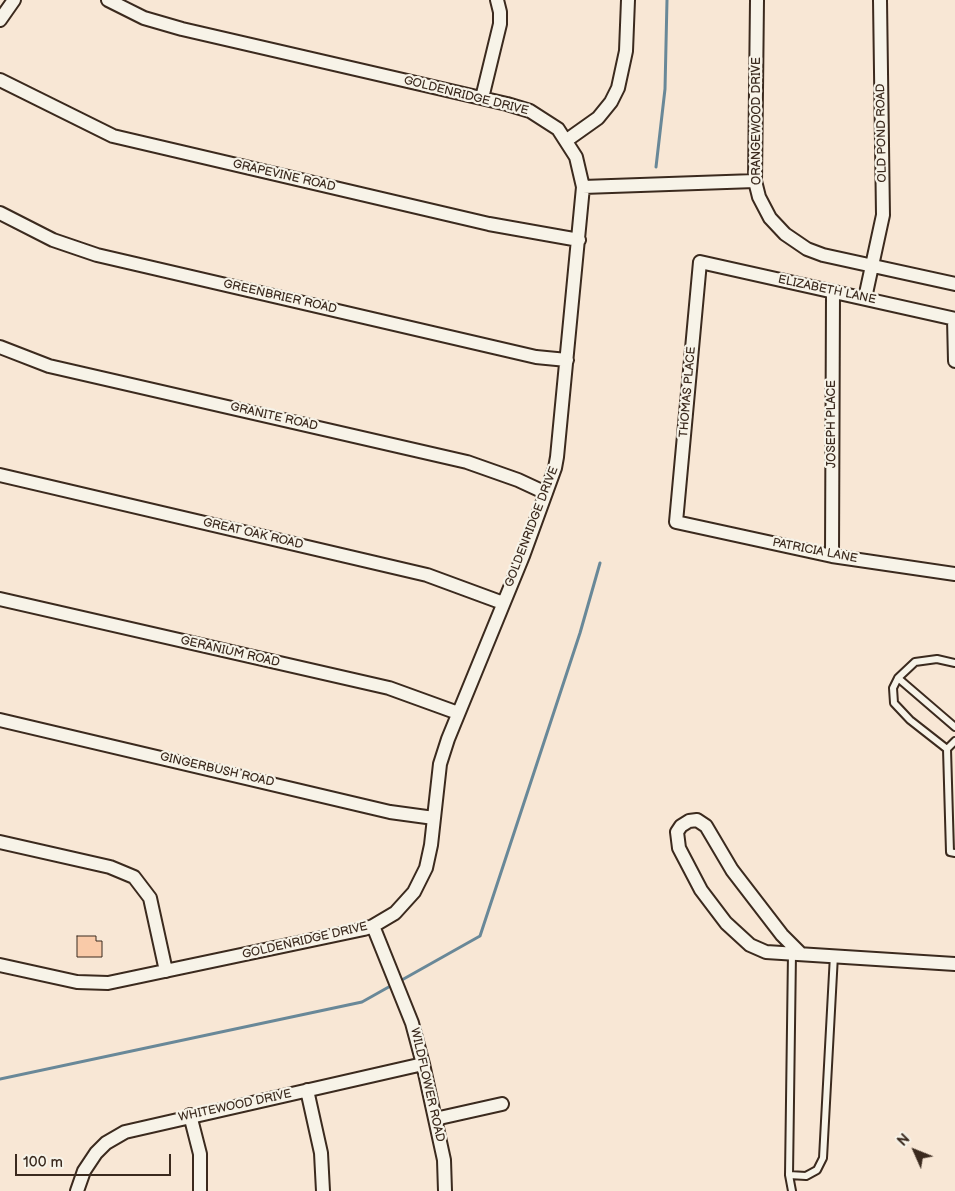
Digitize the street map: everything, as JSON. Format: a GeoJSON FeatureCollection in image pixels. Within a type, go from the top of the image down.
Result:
{"type":"FeatureCollection","features":[{"type":"Feature","properties":{"kind":"street"},"geometry":{"type":"LineString","coordinates":[[0,20],[14,0]]}},
{"type":"Feature","properties":{"kind":"street","name":"GOLDENRIDGE DRIVE"},"geometry":{"type":"LineString","coordinates":[[0,965],[47,977],[95,984],[166,971],[373,926],[395,913],[419,884],[426,868],[440,764],[458,713],[546,493],[557,457],[583,187],[576,157],[567,140],[558,129],[530,111],[482,98],[182,29],[144,18],[108,0]]}},
{"type":"Feature","properties":{"kind":"street"},"geometry":{"type":"LineString","coordinates":[[482,98],[500,24],[500,12],[496,0]]}},
{"type":"Feature","properties":{"kind":"street"},"geometry":{"type":"LineString","coordinates":[[567,140],[598,118],[611,102],[618,88],[626,51],[628,0]]}},
{"type":"Feature","properties":{"kind":"street","name":"ORANGEWOOD DRIVE"},"geometry":{"type":"LineString","coordinates":[[757,0],[755,181],[764,208],[785,234],[807,249],[823,255],[955,284]]}},
{"type":"Feature","properties":{"kind":"street","name":"OLD POND ROAD"},"geometry":{"type":"LineString","coordinates":[[865,298],[874,265],[883,216],[880,0]]}},
{"type":"Feature","properties":{"kind":"street","name":"GRAPEVINE ROAD"},"geometry":{"type":"LineString","coordinates":[[0,80],[113,136],[488,224],[579,240]]}},
{"type":"Feature","properties":{"kind":"street"},"geometry":{"type":"LineString","coordinates":[[583,187],[755,181]]}},
{"type":"Feature","properties":{"kind":"street","name":"GREENBRIER ROAD"},"geometry":{"type":"LineString","coordinates":[[0,213],[52,240],[97,255],[536,357],[567,360]]}},
{"type":"Feature","properties":{"kind":"street","name":"ELIZABETH LANE"},"geometry":{"type":"LineString","coordinates":[[700,262],[955,319]]}},
{"type":"Feature","properties":{"kind":"street","name":"THOMAS PLACE"},"geometry":{"type":"LineString","coordinates":[[676,522],[700,262]]}},
{"type":"Feature","properties":{"kind":"street","name":"JOSEPH PLACE"},"geometry":{"type":"LineString","coordinates":[[832,556],[833,293]]}},
{"type":"Feature","properties":{"kind":"street"},"geometry":{"type":"LineString","coordinates":[[955,319],[955,362]]}},
{"type":"Feature","properties":{"kind":"street","name":"GRANITE ROAD"},"geometry":{"type":"LineString","coordinates":[[0,347],[49,366],[467,462],[518,480],[546,493]]}},
{"type":"Feature","properties":{"kind":"street","name":"GREAT OAK ROAD"},"geometry":{"type":"LineString","coordinates":[[0,475],[427,575],[503,603]]}},
{"type":"Feature","properties":{"kind":"street","name":"PATRICIA LANE"},"geometry":{"type":"LineString","coordinates":[[676,522],[832,556],[955,574]]}},
{"type":"Feature","properties":{"kind":"street","name":"GERANIUM ROAD"},"geometry":{"type":"LineString","coordinates":[[0,599],[389,688],[458,713]]}},
{"type":"Feature","properties":{"kind":"street","name":"GINGERBUSH ROAD"},"geometry":{"type":"LineString","coordinates":[[0,720],[390,812],[434,818]]}},
{"type":"Feature","properties":{"kind":"street"},"geometry":{"type":"LineString","coordinates":[[796,953],[732,870],[706,826],[697,820],[689,821],[681,826],[677,832],[680,848],[701,890],[726,923],[750,945],[766,952],[955,964]]}},
{"type":"Feature","properties":{"kind":"street"},"geometry":{"type":"LineString","coordinates":[[0,842],[110,868],[134,877],[150,898],[166,971]]}},
{"type":"Feature","properties":{"kind":"street","name":"WILDFLOWER ROAD"},"geometry":{"type":"LineString","coordinates":[[373,926],[410,1017],[423,1064],[444,1160],[445,1191]]}},
{"type":"Feature","properties":{"kind":"street","name":"WHITEWOOD DRIVE"},"geometry":{"type":"LineString","coordinates":[[77,1191],[84,1171],[96,1153],[118,1135],[141,1126],[423,1064]]}},
{"type":"Feature","properties":{"kind":"street"},"geometry":{"type":"LineString","coordinates":[[307,1090],[321,1153],[323,1191]]}},
{"type":"Feature","properties":{"kind":"street"},"geometry":{"type":"LineString","coordinates":[[435,1119],[502,1104]]}},
{"type":"Feature","properties":{"kind":"street"},"geometry":{"type":"LineString","coordinates":[[190,1115],[200,1154],[200,1191]]}},
{"type":"Feature","properties":{"kind":"lane"},"geometry":{"type":"LineString","coordinates":[[947,750],[910,720],[894,703],[893,688],[898,678],[915,662],[936,659],[955,663]]}},
{"type":"Feature","properties":{"kind":"lane"},"geometry":{"type":"LineString","coordinates":[[898,678],[955,727]]}},
{"type":"Feature","properties":{"kind":"lane"},"geometry":{"type":"LineString","coordinates":[[955,740],[947,750],[950,852],[955,853]]}},
{"type":"Feature","properties":{"kind":"lane"},"geometry":{"type":"LineString","coordinates":[[792,1191],[789,1175],[796,953]]}},
{"type":"Feature","properties":{"kind":"lane"},"geometry":{"type":"LineString","coordinates":[[789,1175],[806,1176],[818,1170],[824,1158],[834,955]]}},
{"type":"Feature","properties":{"kind":"building"},"geometry":{"type":"Polygon","coordinates":[[[77,936],[96,936],[96,941],[102,941],[102,957],[77,957],[77,936]]]}},
{"type":"Feature","properties":{"kind":"waterway"},"geometry":{"type":"LineString","coordinates":[[656,167],[665,89],[667,0]]}},
{"type":"Feature","properties":{"kind":"waterway"},"geometry":{"type":"LineString","coordinates":[[400,981],[480,936],[580,633],[600,563]]}},
{"type":"Feature","properties":{"kind":"waterway"},"geometry":{"type":"LineString","coordinates":[[0,1079],[362,1002],[394,984]]}}]}
